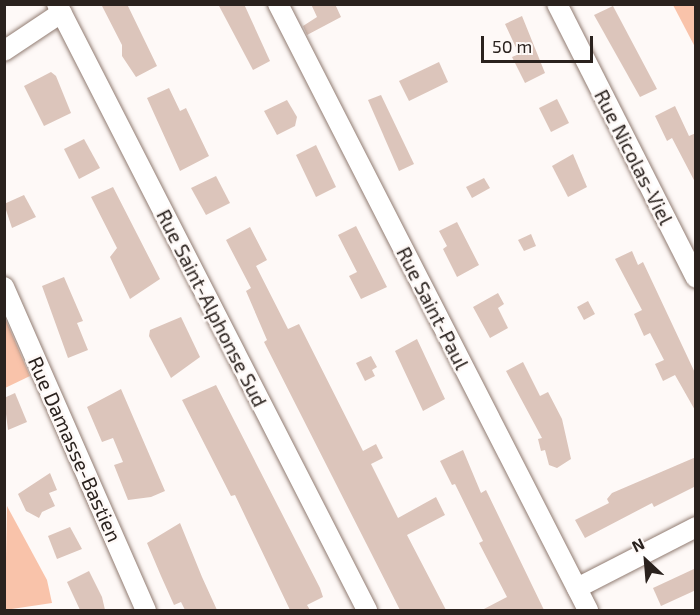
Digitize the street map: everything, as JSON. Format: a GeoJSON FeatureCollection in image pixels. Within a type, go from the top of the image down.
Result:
{"type":"FeatureCollection","features":[{"type":"Feature","properties":{"kind":"street","name":"Rue Saint-Paul"},"geometry":{"type":"LineString","coordinates":[[278,4],[588,610]]}},
{"type":"Feature","properties":{"kind":"street","name":"Rue Nicolas-Viel"},"geometry":{"type":"LineString","coordinates":[[557,4],[696,278]]}},
{"type":"Feature","properties":{"kind":"street"},"geometry":{"type":"LineString","coordinates":[[4,51],[59,9]]}},
{"type":"Feature","properties":{"kind":"street","name":"Rue Saint-Alphonse Sud"},"geometry":{"type":"LineString","coordinates":[[59,9],[367,610]]}},
{"type":"Feature","properties":{"kind":"street","name":"Rue Damasse-Bastien"},"geometry":{"type":"LineString","coordinates":[[4,287],[146,610]]}},
{"type":"Feature","properties":{"kind":"street"},"geometry":{"type":"LineString","coordinates":[[576,588],[696,527]]}},
{"type":"Feature","properties":{"kind":"shaded area"},"geometry":{"type":"Polygon","coordinates":[[[673,5],[695,5],[695,47],[673,5]]]}},
{"type":"Feature","properties":{"kind":"shaded area"},"geometry":{"type":"Polygon","coordinates":[[[5,318],[30,376],[4,388],[5,318]]]}},
{"type":"Feature","properties":{"kind":"shaded area"},"geometry":{"type":"Polygon","coordinates":[[[7,506],[47,580],[52,603],[5,610],[7,506]]]}},
{"type":"Feature","properties":{"kind":"building"},"geometry":{"type":"Polygon","coordinates":[[[101,4],[127,4],[157,66],[136,77],[122,56],[122,45],[101,4]]]}},
{"type":"Feature","properties":{"kind":"building"},"geometry":{"type":"Polygon","coordinates":[[[218,4],[244,4],[270,61],[253,70],[218,4]]]}},
{"type":"Feature","properties":{"kind":"building"},"geometry":{"type":"Polygon","coordinates":[[[311,4],[335,4],[341,17],[307,35],[303,26],[317,17],[311,4]]]}},
{"type":"Feature","properties":{"kind":"building"},"geometry":{"type":"Polygon","coordinates":[[[613,6],[657,89],[640,97],[594,15],[613,6]]]}},
{"type":"Feature","properties":{"kind":"building"},"geometry":{"type":"Polygon","coordinates":[[[522,16],[545,73],[525,83],[512,57],[519,54],[505,24],[522,16]]]}},
{"type":"Feature","properties":{"kind":"building"},"geometry":{"type":"Polygon","coordinates":[[[439,62],[448,82],[409,101],[399,81],[439,62]]]}},
{"type":"Feature","properties":{"kind":"building"},"geometry":{"type":"Polygon","coordinates":[[[51,72],[56,76],[71,113],[44,126],[24,86],[51,72]]]}},
{"type":"Feature","properties":{"kind":"building"},"geometry":{"type":"Polygon","coordinates":[[[169,88],[180,111],[186,108],[209,156],[180,171],[147,98],[169,88]]]}},
{"type":"Feature","properties":{"kind":"building"},"geometry":{"type":"Polygon","coordinates":[[[381,95],[414,164],[399,171],[368,100],[381,95]]]}},
{"type":"Feature","properties":{"kind":"building"},"geometry":{"type":"Polygon","coordinates":[[[557,99],[569,123],[551,132],[539,108],[557,99]]]}},
{"type":"Feature","properties":{"kind":"building"},"geometry":{"type":"Polygon","coordinates":[[[287,100],[297,117],[295,126],[277,135],[264,111],[287,100]]]}},
{"type":"Feature","properties":{"kind":"building"},"geometry":{"type":"Polygon","coordinates":[[[675,106],[689,136],[696,133],[696,184],[672,138],[667,141],[655,116],[675,106]]]}},
{"type":"Feature","properties":{"kind":"building"},"geometry":{"type":"Polygon","coordinates":[[[84,139],[100,168],[79,179],[64,149],[84,139]]]}},
{"type":"Feature","properties":{"kind":"building"},"geometry":{"type":"Polygon","coordinates":[[[316,145],[336,187],[316,197],[296,155],[316,145]]]}},
{"type":"Feature","properties":{"kind":"building"},"geometry":{"type":"Polygon","coordinates":[[[573,154],[587,187],[568,197],[552,166],[573,154]]]}},
{"type":"Feature","properties":{"kind":"building"},"geometry":{"type":"Polygon","coordinates":[[[216,176],[230,203],[206,215],[191,188],[216,176]]]}},
{"type":"Feature","properties":{"kind":"building"},"geometry":{"type":"Polygon","coordinates":[[[484,178],[490,188],[472,198],[466,187],[484,178]]]}},
{"type":"Feature","properties":{"kind":"building"},"geometry":{"type":"Polygon","coordinates":[[[113,187],[160,279],[130,299],[110,257],[117,248],[91,197],[113,187]]]}},
{"type":"Feature","properties":{"kind":"building"},"geometry":{"type":"Polygon","coordinates":[[[24,195],[36,217],[12,228],[4,204],[24,195]]]}},
{"type":"Feature","properties":{"kind":"building"},"geometry":{"type":"Polygon","coordinates":[[[457,222],[479,265],[457,277],[443,249],[447,246],[439,231],[457,222]]]}},
{"type":"Feature","properties":{"kind":"building"},"geometry":{"type":"Polygon","coordinates":[[[356,226],[387,287],[361,299],[349,276],[357,272],[338,235],[356,226]]]}},
{"type":"Feature","properties":{"kind":"building"},"geometry":{"type":"Polygon","coordinates":[[[250,227],[267,260],[256,266],[288,329],[299,324],[363,451],[376,444],[383,458],[371,464],[398,518],[436,497],[445,515],[407,535],[446,610],[400,610],[264,342],[267,340],[246,291],[251,288],[226,240],[250,227]]]}},
{"type":"Feature","properties":{"kind":"building"},"geometry":{"type":"Polygon","coordinates":[[[531,234],[536,246],[524,251],[518,240],[531,234]]]}},
{"type":"Feature","properties":{"kind":"building"},"geometry":{"type":"Polygon","coordinates":[[[632,251],[638,265],[643,262],[696,375],[696,412],[675,375],[663,381],[655,364],[664,360],[650,333],[644,336],[634,314],[642,310],[615,259],[632,251]]]}},
{"type":"Feature","properties":{"kind":"building"},"geometry":{"type":"Polygon","coordinates":[[[64,277],[83,321],[77,323],[88,350],[68,358],[42,286],[64,277]]]}},
{"type":"Feature","properties":{"kind":"building"},"geometry":{"type":"Polygon","coordinates":[[[498,293],[504,304],[498,308],[508,328],[490,338],[473,307],[498,293]]]}},
{"type":"Feature","properties":{"kind":"building"},"geometry":{"type":"Polygon","coordinates":[[[588,301],[595,314],[584,320],[577,307],[588,301]]]}},
{"type":"Feature","properties":{"kind":"building"},"geometry":{"type":"Polygon","coordinates":[[[181,317],[200,357],[171,378],[149,336],[150,330],[181,317]]]}},
{"type":"Feature","properties":{"kind":"building"},"geometry":{"type":"Polygon","coordinates":[[[417,339],[445,399],[423,411],[395,351],[417,339]]]}},
{"type":"Feature","properties":{"kind":"building"},"geometry":{"type":"Polygon","coordinates":[[[371,356],[377,367],[372,370],[375,376],[365,381],[356,363],[371,356]]]}},
{"type":"Feature","properties":{"kind":"building"},"geometry":{"type":"Polygon","coordinates":[[[523,362],[540,396],[548,392],[562,419],[571,459],[557,468],[549,465],[545,450],[541,451],[538,439],[542,438],[506,371],[523,362]]]}},
{"type":"Feature","properties":{"kind":"building"},"geometry":{"type":"Polygon","coordinates":[[[216,385],[320,588],[323,597],[307,605],[310,610],[290,610],[235,495],[231,496],[182,400],[216,385]]]}},
{"type":"Feature","properties":{"kind":"building"},"geometry":{"type":"Polygon","coordinates":[[[121,389],[165,491],[151,497],[128,500],[114,465],[123,462],[113,438],[102,442],[87,407],[121,389]]]}},
{"type":"Feature","properties":{"kind":"building"},"geometry":{"type":"Polygon","coordinates":[[[15,393],[27,422],[8,430],[4,398],[15,393]]]}},
{"type":"Feature","properties":{"kind":"building"},"geometry":{"type":"Polygon","coordinates":[[[463,450],[481,493],[486,490],[544,610],[482,610],[507,597],[479,543],[483,541],[455,484],[452,485],[440,461],[463,450]]]}},
{"type":"Feature","properties":{"kind":"building"},"geometry":{"type":"Polygon","coordinates":[[[696,457],[696,486],[654,507],[652,503],[585,538],[575,520],[609,503],[607,499],[612,493],[696,457]]]}},
{"type":"Feature","properties":{"kind":"building"},"geometry":{"type":"Polygon","coordinates":[[[50,473],[57,490],[49,493],[55,506],[42,512],[39,518],[26,511],[18,494],[50,473]]]}},
{"type":"Feature","properties":{"kind":"building"},"geometry":{"type":"Polygon","coordinates":[[[180,523],[217,610],[185,610],[181,602],[174,605],[161,576],[147,543],[180,523]]]}},
{"type":"Feature","properties":{"kind":"building"},"geometry":{"type":"Polygon","coordinates":[[[70,527],[82,549],[57,559],[48,536],[70,527]]]}},
{"type":"Feature","properties":{"kind":"building"},"geometry":{"type":"Polygon","coordinates":[[[696,568],[696,590],[661,606],[653,588],[696,568]]]}},
{"type":"Feature","properties":{"kind":"building"},"geometry":{"type":"Polygon","coordinates":[[[89,571],[102,597],[105,610],[80,610],[67,582],[89,571]]]}}]}
